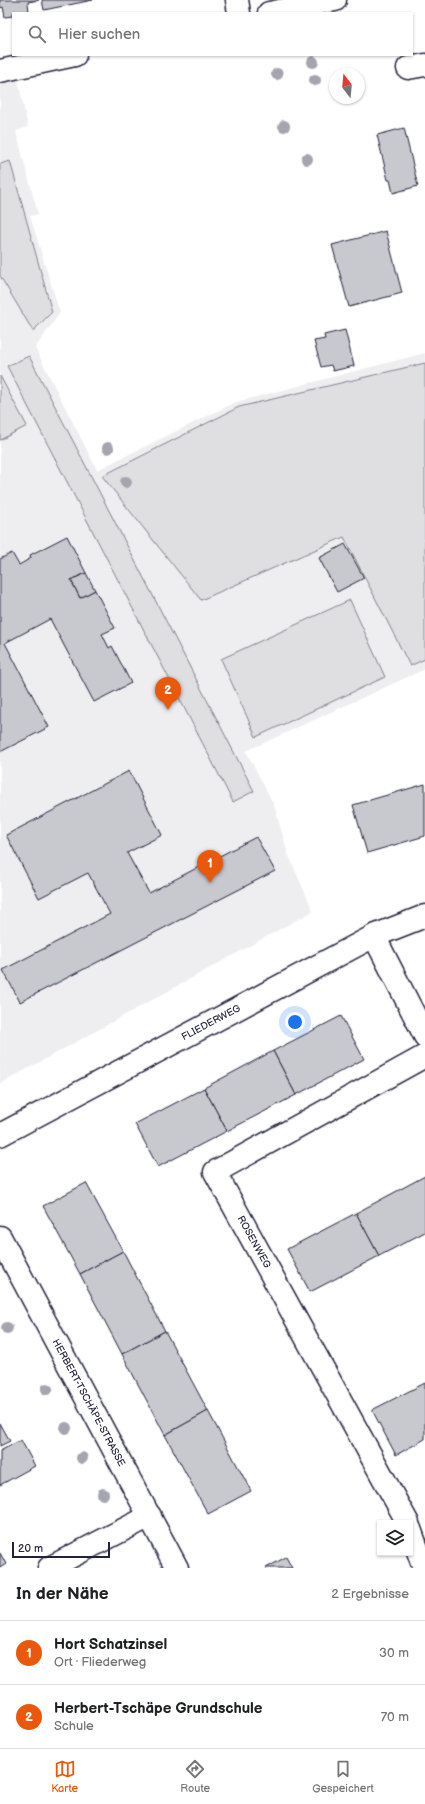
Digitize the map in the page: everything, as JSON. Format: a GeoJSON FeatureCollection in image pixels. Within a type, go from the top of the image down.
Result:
{"type":"FeatureCollection","features":[{"type":"Feature","properties":{"kind":"street"},"geometry":{"type":"LineString","coordinates":[[237,0],[239,12]]}},
{"type":"Feature","properties":{"kind":"street"},"geometry":{"type":"LineString","coordinates":[[274,12],[335,0]]}},
{"type":"Feature","properties":{"kind":"street"},"geometry":{"type":"LineString","coordinates":[[0,71],[70,56]]}},
{"type":"Feature","properties":{"kind":"street","name":"FLIEDERWEG"},"geometry":{"type":"LineString","coordinates":[[0,1135],[374,936],[425,916]]}},
{"type":"Feature","properties":{"kind":"street"},"geometry":{"type":"LineString","coordinates":[[374,936],[425,1036]]}},
{"type":"Feature","properties":{"kind":"street","name":"ROSENWEG"},"geometry":{"type":"LineString","coordinates":[[406,1520],[215,1172],[425,1056]]}},
{"type":"Feature","properties":{"kind":"street","name":"HERBERT-TSCHÄPE-STRASSE"},"geometry":{"type":"LineString","coordinates":[[0,1237],[177,1568]]}},
{"type":"Feature","properties":{"kind":"street"},"geometry":{"type":"LineString","coordinates":[[49,1568],[150,1516]]}},
{"type":"Feature","properties":{"kind":"street"},"geometry":{"type":"LineString","coordinates":[[413,1537],[424,1568]]}},
{"type":"Feature","properties":{"kind":"shaded area"},"geometry":{"type":"Polygon","coordinates":[[[16,71],[28,127],[16,131],[38,214],[30,216],[60,313],[35,348],[97,470],[236,402],[425,353],[425,669],[246,751],[274,805],[288,854],[313,911],[0,1084],[0,75],[16,71]]]}},
{"type":"Feature","properties":{"kind":"shaded area"},"geometry":{"type":"Polygon","coordinates":[[[10,161],[52,312],[33,331],[0,276],[0,164],[10,161]]]}},
{"type":"Feature","properties":{"kind":"shaded area"},"geometry":{"type":"Polygon","coordinates":[[[29,356],[254,791],[233,802],[7,366],[29,356]]]}},
{"type":"Feature","properties":{"kind":"shaded area"},"geometry":{"type":"Polygon","coordinates":[[[425,363],[425,659],[410,666],[344,537],[201,600],[102,476],[239,407],[425,363]]]}},
{"type":"Feature","properties":{"kind":"shaded area"},"geometry":{"type":"Polygon","coordinates":[[[0,376],[27,426],[0,440],[0,376]]]}},
{"type":"Feature","properties":{"kind":"shaded area"},"geometry":{"type":"Polygon","coordinates":[[[350,600],[385,677],[256,737],[221,659],[350,600]]]}},
{"type":"Feature","properties":{"kind":"building"},"geometry":{"type":"Polygon","coordinates":[[[0,0],[39,0],[28,2],[29,12],[12,12],[12,16],[5,17],[3,7],[0,8],[0,0]]]}},
{"type":"Feature","properties":{"kind":"building"},"geometry":{"type":"Polygon","coordinates":[[[42,0],[93,0],[44,10],[42,0]]]}},
{"type":"Feature","properties":{"kind":"building"},"geometry":{"type":"Polygon","coordinates":[[[404,128],[418,186],[393,193],[390,180],[388,180],[377,135],[404,128]]]}},
{"type":"Feature","properties":{"kind":"building"},"geometry":{"type":"Polygon","coordinates":[[[386,231],[402,293],[349,307],[332,245],[386,231]]]}},
{"type":"Feature","properties":{"kind":"building"},"geometry":{"type":"Polygon","coordinates":[[[345,330],[354,366],[333,371],[331,365],[321,367],[314,341],[325,339],[324,335],[345,330]]]}},
{"type":"Feature","properties":{"kind":"building"},"geometry":{"type":"Polygon","coordinates":[[[67,536],[86,573],[71,580],[80,598],[95,590],[115,628],[102,634],[109,648],[112,646],[131,683],[94,702],[50,619],[5,643],[49,727],[0,752],[0,559],[12,553],[19,565],[31,558],[30,555],[67,536]]]}},
{"type":"Feature","properties":{"kind":"building"},"geometry":{"type":"Polygon","coordinates":[[[345,544],[364,578],[337,592],[319,558],[345,544]]]}},
{"type":"Feature","properties":{"kind":"building"},"geometry":{"type":"Polygon","coordinates":[[[86,573],[95,590],[80,598],[71,580],[86,573]]]}},
{"type":"Feature","properties":{"kind":"building"},"geometry":{"type":"Polygon","coordinates":[[[129,771],[162,835],[127,853],[149,893],[256,837],[275,871],[20,1002],[3,970],[110,914],[88,873],[39,898],[6,835],[129,771]]]}},
{"type":"Feature","properties":{"kind":"building"},"geometry":{"type":"Polygon","coordinates":[[[425,784],[425,836],[367,853],[353,805],[425,784]]]}},
{"type":"Feature","properties":{"kind":"building"},"geometry":{"type":"Polygon","coordinates":[[[341,1016],[364,1059],[296,1095],[273,1051],[341,1016]]]}},
{"type":"Feature","properties":{"kind":"building"},"geometry":{"type":"Polygon","coordinates":[[[273,1051],[296,1095],[227,1131],[204,1088],[273,1051]]]}},
{"type":"Feature","properties":{"kind":"building"},"geometry":{"type":"Polygon","coordinates":[[[204,1088],[227,1131],[158,1167],[135,1124],[204,1088]]]}},
{"type":"Feature","properties":{"kind":"building"},"geometry":{"type":"Polygon","coordinates":[[[425,1176],[425,1232],[379,1256],[356,1213],[425,1176]]]}},
{"type":"Feature","properties":{"kind":"building"},"geometry":{"type":"Polygon","coordinates":[[[86,1183],[123,1251],[80,1274],[43,1206],[86,1183]]]}},
{"type":"Feature","properties":{"kind":"building"},"geometry":{"type":"Polygon","coordinates":[[[356,1213],[379,1256],[310,1292],[287,1249],[356,1213]]]}},
{"type":"Feature","properties":{"kind":"building"},"geometry":{"type":"Polygon","coordinates":[[[123,1251],[165,1331],[122,1354],[80,1274],[123,1251]]]}},
{"type":"Feature","properties":{"kind":"building"},"geometry":{"type":"Polygon","coordinates":[[[165,1331],[208,1411],[165,1435],[122,1354],[165,1331]]]}},
{"type":"Feature","properties":{"kind":"building"},"geometry":{"type":"Polygon","coordinates":[[[425,1383],[425,1439],[396,1455],[372,1410],[425,1383]]]}},
{"type":"Feature","properties":{"kind":"building"},"geometry":{"type":"Polygon","coordinates":[[[208,1411],[251,1491],[208,1514],[165,1435],[208,1411]]]}},
{"type":"Feature","properties":{"kind":"building"},"geometry":{"type":"Polygon","coordinates":[[[0,1423],[10,1441],[0,1446],[0,1423]]]}},
{"type":"Feature","properties":{"kind":"building"},"geometry":{"type":"Polygon","coordinates":[[[21,1440],[35,1466],[0,1485],[0,1451],[21,1440]]]}},
{"type":"Feature","properties":{"kind":"building"},"geometry":{"type":"Polygon","coordinates":[[[0,1553],[6,1564],[0,1568],[0,1553]]]}},
{"type":"Feature","properties":{"kind":"building"},"geometry":{"type":"Polygon","coordinates":[[[286,1557],[292,1568],[266,1568],[286,1557]]]}},
{"type":"Feature","properties":{"kind":"place","name":"Herbert-Tschäpe Grundschule"},"geometry":{"type":"Point","coordinates":[168,710]}},
{"type":"Feature","properties":{"kind":"place","name":"Hort Schatzinsel"},"geometry":{"type":"Point","coordinates":[210,883]}}]}
